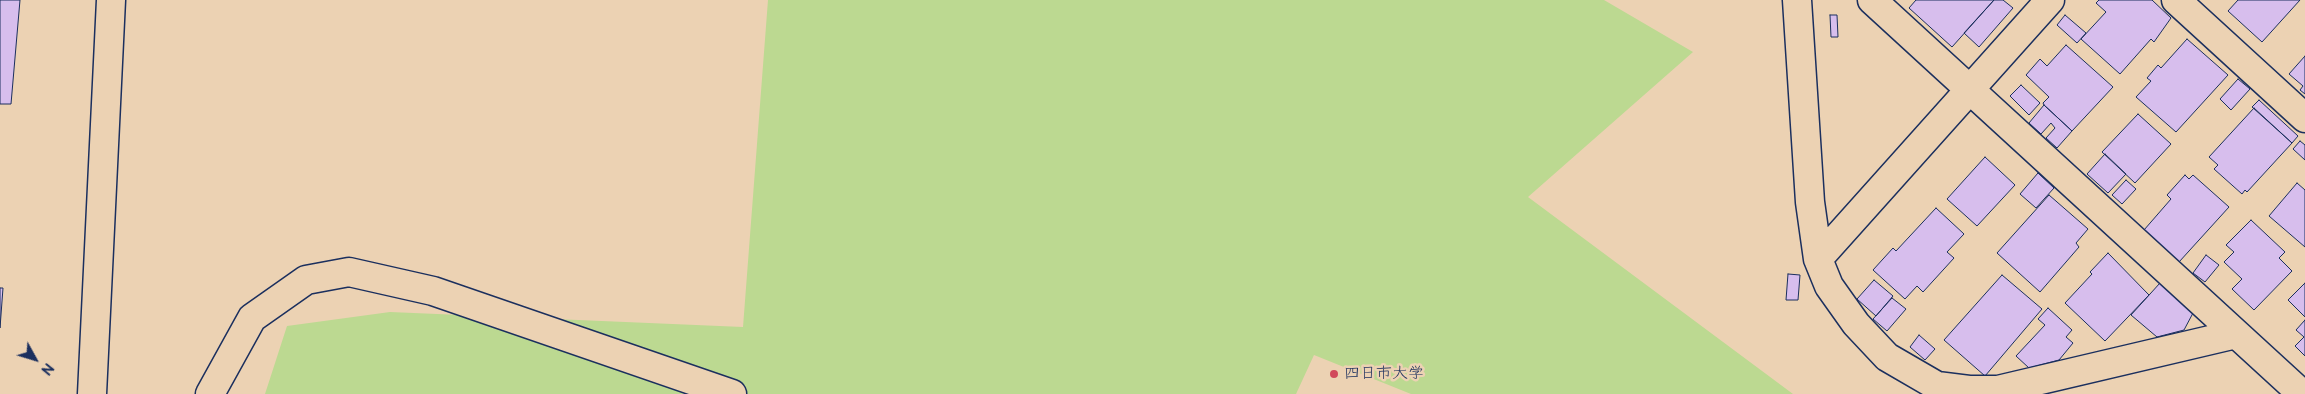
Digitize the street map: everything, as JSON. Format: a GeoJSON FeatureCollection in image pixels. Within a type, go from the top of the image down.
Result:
{"type":"FeatureCollection","features":[{"type":"Feature","properties":{"kind":"street"},"geometry":{"type":"LineString","coordinates":[[92,394],[111,0]]}},
{"type":"Feature","properties":{"kind":"street"},"geometry":{"type":"LineString","coordinates":[[1797,0],[1810,202],[1818,259],[1829,286],[1856,324],[1887,357],[1938,386],[1969,390],[1998,390],[2236,334]]}},
{"type":"Feature","properties":{"kind":"street"},"geometry":{"type":"LineString","coordinates":[[1872,0],[2302,394]]}},
{"type":"Feature","properties":{"kind":"street"},"geometry":{"type":"LineString","coordinates":[[1818,259],[2050,0]]}},
{"type":"Feature","properties":{"kind":"street"},"geometry":{"type":"LineString","coordinates":[[2176,0],[2305,118]]}},
{"type":"Feature","properties":{"kind":"street"},"geometry":{"type":"LineString","coordinates":[[210,394],[252,318],[306,280],[349,272],[433,292],[732,394]]}},
{"type":"Feature","properties":{"kind":"green space"},"geometry":{"type":"Polygon","coordinates":[[[768,0],[1604,0],[1693,52],[1528,197],[1793,394],[1411,394],[1314,355],[1296,394],[265,394],[287,326],[390,312],[743,327],[768,0]]]}},
{"type":"Feature","properties":{"kind":"building"},"geometry":{"type":"Polygon","coordinates":[[[0,0],[20,0],[11,104],[0,104],[0,0]]]}},
{"type":"Feature","properties":{"kind":"building"},"geometry":{"type":"Polygon","coordinates":[[[1916,0],[1994,0],[1952,47],[1909,8],[1916,0]]]}},
{"type":"Feature","properties":{"kind":"building"},"geometry":{"type":"Polygon","coordinates":[[[1994,0],[2003,0],[2013,8],[1979,47],[1964,33],[1994,0]]]}},
{"type":"Feature","properties":{"kind":"building"},"geometry":{"type":"Polygon","coordinates":[[[2099,0],[2152,0],[2171,18],[2154,42],[2151,39],[2120,74],[2081,39],[2106,12],[2096,3],[2099,0]]]}},
{"type":"Feature","properties":{"kind":"building"},"geometry":{"type":"Polygon","coordinates":[[[2238,0],[2300,0],[2262,42],[2228,11],[2238,0]]]}},
{"type":"Feature","properties":{"kind":"building"},"geometry":{"type":"Polygon","coordinates":[[[1830,15],[1837,15],[1838,37],[1831,37],[1830,15]]]}},
{"type":"Feature","properties":{"kind":"building"},"geometry":{"type":"Polygon","coordinates":[[[2065,15],[2086,33],[2077,43],[2057,25],[2065,15]]]}},
{"type":"Feature","properties":{"kind":"building"},"geometry":{"type":"Polygon","coordinates":[[[2187,39],[2228,75],[2176,132],[2136,97],[2151,81],[2147,78],[2158,65],[2161,68],[2187,39]]]}},
{"type":"Feature","properties":{"kind":"building"},"geometry":{"type":"Polygon","coordinates":[[[2066,45],[2113,87],[2072,131],[2044,105],[2043,103],[2049,97],[2026,75],[2040,59],[2047,66],[2066,45]]]}},
{"type":"Feature","properties":{"kind":"building"},"geometry":{"type":"Polygon","coordinates":[[[2305,56],[2305,94],[2300,90],[2303,86],[2289,74],[2305,56]]]}},
{"type":"Feature","properties":{"kind":"building"},"geometry":{"type":"Polygon","coordinates":[[[2238,79],[2250,89],[2231,110],[2220,99],[2238,79]]]}},
{"type":"Feature","properties":{"kind":"building"},"geometry":{"type":"Polygon","coordinates":[[[2021,85],[2040,103],[2029,115],[2010,96],[2021,85]]]}},
{"type":"Feature","properties":{"kind":"building"},"geometry":{"type":"Polygon","coordinates":[[[2259,100],[2298,136],[2292,143],[2252,107],[2259,100]]]}},
{"type":"Feature","properties":{"kind":"building"},"geometry":{"type":"Polygon","coordinates":[[[2044,105],[2072,131],[2057,148],[2046,138],[2055,128],[2051,123],[2041,134],[2029,123],[2044,105]]]}},
{"type":"Feature","properties":{"kind":"building"},"geometry":{"type":"Polygon","coordinates":[[[2254,108],[2292,143],[2247,192],[2245,190],[2242,194],[2214,169],[2218,165],[2209,157],[2254,108]]]}},
{"type":"Feature","properties":{"kind":"building"},"geometry":{"type":"Polygon","coordinates":[[[2138,114],[2171,144],[2135,183],[2102,152],[2138,114]]]}},
{"type":"Feature","properties":{"kind":"building"},"geometry":{"type":"Polygon","coordinates":[[[2300,141],[2305,145],[2305,160],[2293,149],[2300,141]]]}},
{"type":"Feature","properties":{"kind":"building"},"geometry":{"type":"Polygon","coordinates":[[[2105,154],[2126,174],[2108,193],[2087,174],[2105,154]]]}},
{"type":"Feature","properties":{"kind":"building"},"geometry":{"type":"Polygon","coordinates":[[[1985,157],[2015,185],[1977,226],[1947,199],[1985,157]]]}},
{"type":"Feature","properties":{"kind":"building"},"geometry":{"type":"Polygon","coordinates":[[[2038,173],[2054,188],[2036,208],[2020,194],[2038,173]]]}},
{"type":"Feature","properties":{"kind":"building"},"geometry":{"type":"Polygon","coordinates":[[[2185,175],[2189,179],[2193,175],[2229,207],[2179,262],[2144,230],[2171,199],[2167,195],[2185,175]]]}},
{"type":"Feature","properties":{"kind":"building"},"geometry":{"type":"Polygon","coordinates":[[[2126,180],[2136,189],[2122,204],[2112,195],[2126,180]]]}},
{"type":"Feature","properties":{"kind":"building"},"geometry":{"type":"Polygon","coordinates":[[[2297,183],[2305,190],[2305,247],[2269,216],[2297,183]]]}},
{"type":"Feature","properties":{"kind":"building"},"geometry":{"type":"Polygon","coordinates":[[[2049,195],[2088,229],[2076,243],[2079,247],[2040,292],[1997,253],[2049,195]]]}},
{"type":"Feature","properties":{"kind":"building"},"geometry":{"type":"Polygon","coordinates":[[[1936,208],[1964,234],[1947,252],[1954,258],[1923,292],[1917,286],[1905,299],[1873,270],[1893,248],[1896,251],[1936,208]]]}},
{"type":"Feature","properties":{"kind":"building"},"geometry":{"type":"Polygon","coordinates":[[[2251,220],[2285,252],[2279,258],[2292,271],[2254,310],[2232,289],[2242,279],[2224,262],[2234,252],[2226,245],[2251,220]]]}},
{"type":"Feature","properties":{"kind":"building"},"geometry":{"type":"Polygon","coordinates":[[[2108,253],[2149,295],[2105,341],[2065,303],[2092,274],[2090,272],[2108,253]]]}},
{"type":"Feature","properties":{"kind":"building"},"geometry":{"type":"Polygon","coordinates":[[[2206,255],[2219,265],[2205,282],[2193,273],[2206,255]]]}},
{"type":"Feature","properties":{"kind":"building"},"geometry":{"type":"Polygon","coordinates":[[[1788,274],[1800,275],[1798,300],[1786,300],[1788,274]]]}},
{"type":"Feature","properties":{"kind":"building"},"geometry":{"type":"Polygon","coordinates":[[[2002,275],[2042,309],[1985,376],[1944,340],[2002,275]]]}},
{"type":"Feature","properties":{"kind":"building"},"geometry":{"type":"Polygon","coordinates":[[[1874,280],[1893,296],[1876,316],[1857,299],[1874,280]]]}},
{"type":"Feature","properties":{"kind":"building"},"geometry":{"type":"Polygon","coordinates":[[[2160,283],[2193,313],[2184,330],[2157,337],[2131,315],[2160,283]]]}},
{"type":"Feature","properties":{"kind":"building"},"geometry":{"type":"Polygon","coordinates":[[[2305,283],[2305,317],[2288,300],[2305,283]]]}},
{"type":"Feature","properties":{"kind":"building"},"geometry":{"type":"Polygon","coordinates":[[[0,288],[3,288],[0,328],[0,288]]]}},
{"type":"Feature","properties":{"kind":"building"},"geometry":{"type":"Polygon","coordinates":[[[1892,298],[1906,309],[1887,331],[1873,319],[1892,298]]]}},
{"type":"Feature","properties":{"kind":"building"},"geometry":{"type":"Polygon","coordinates":[[[2048,308],[2072,330],[2066,337],[2073,343],[2059,360],[2029,368],[2016,356],[2045,325],[2038,319],[2048,308]]]}},
{"type":"Feature","properties":{"kind":"building"},"geometry":{"type":"Polygon","coordinates":[[[2305,320],[2305,356],[2295,346],[2304,337],[2296,330],[2305,320]]]}},
{"type":"Feature","properties":{"kind":"building"},"geometry":{"type":"Polygon","coordinates":[[[1919,335],[1935,349],[1925,360],[1910,347],[1919,335]]]}},
{"type":"Feature","properties":{"kind":"place","name":"四日市大学"},"geometry":{"type":"Point","coordinates":[1334,374]}}]}
